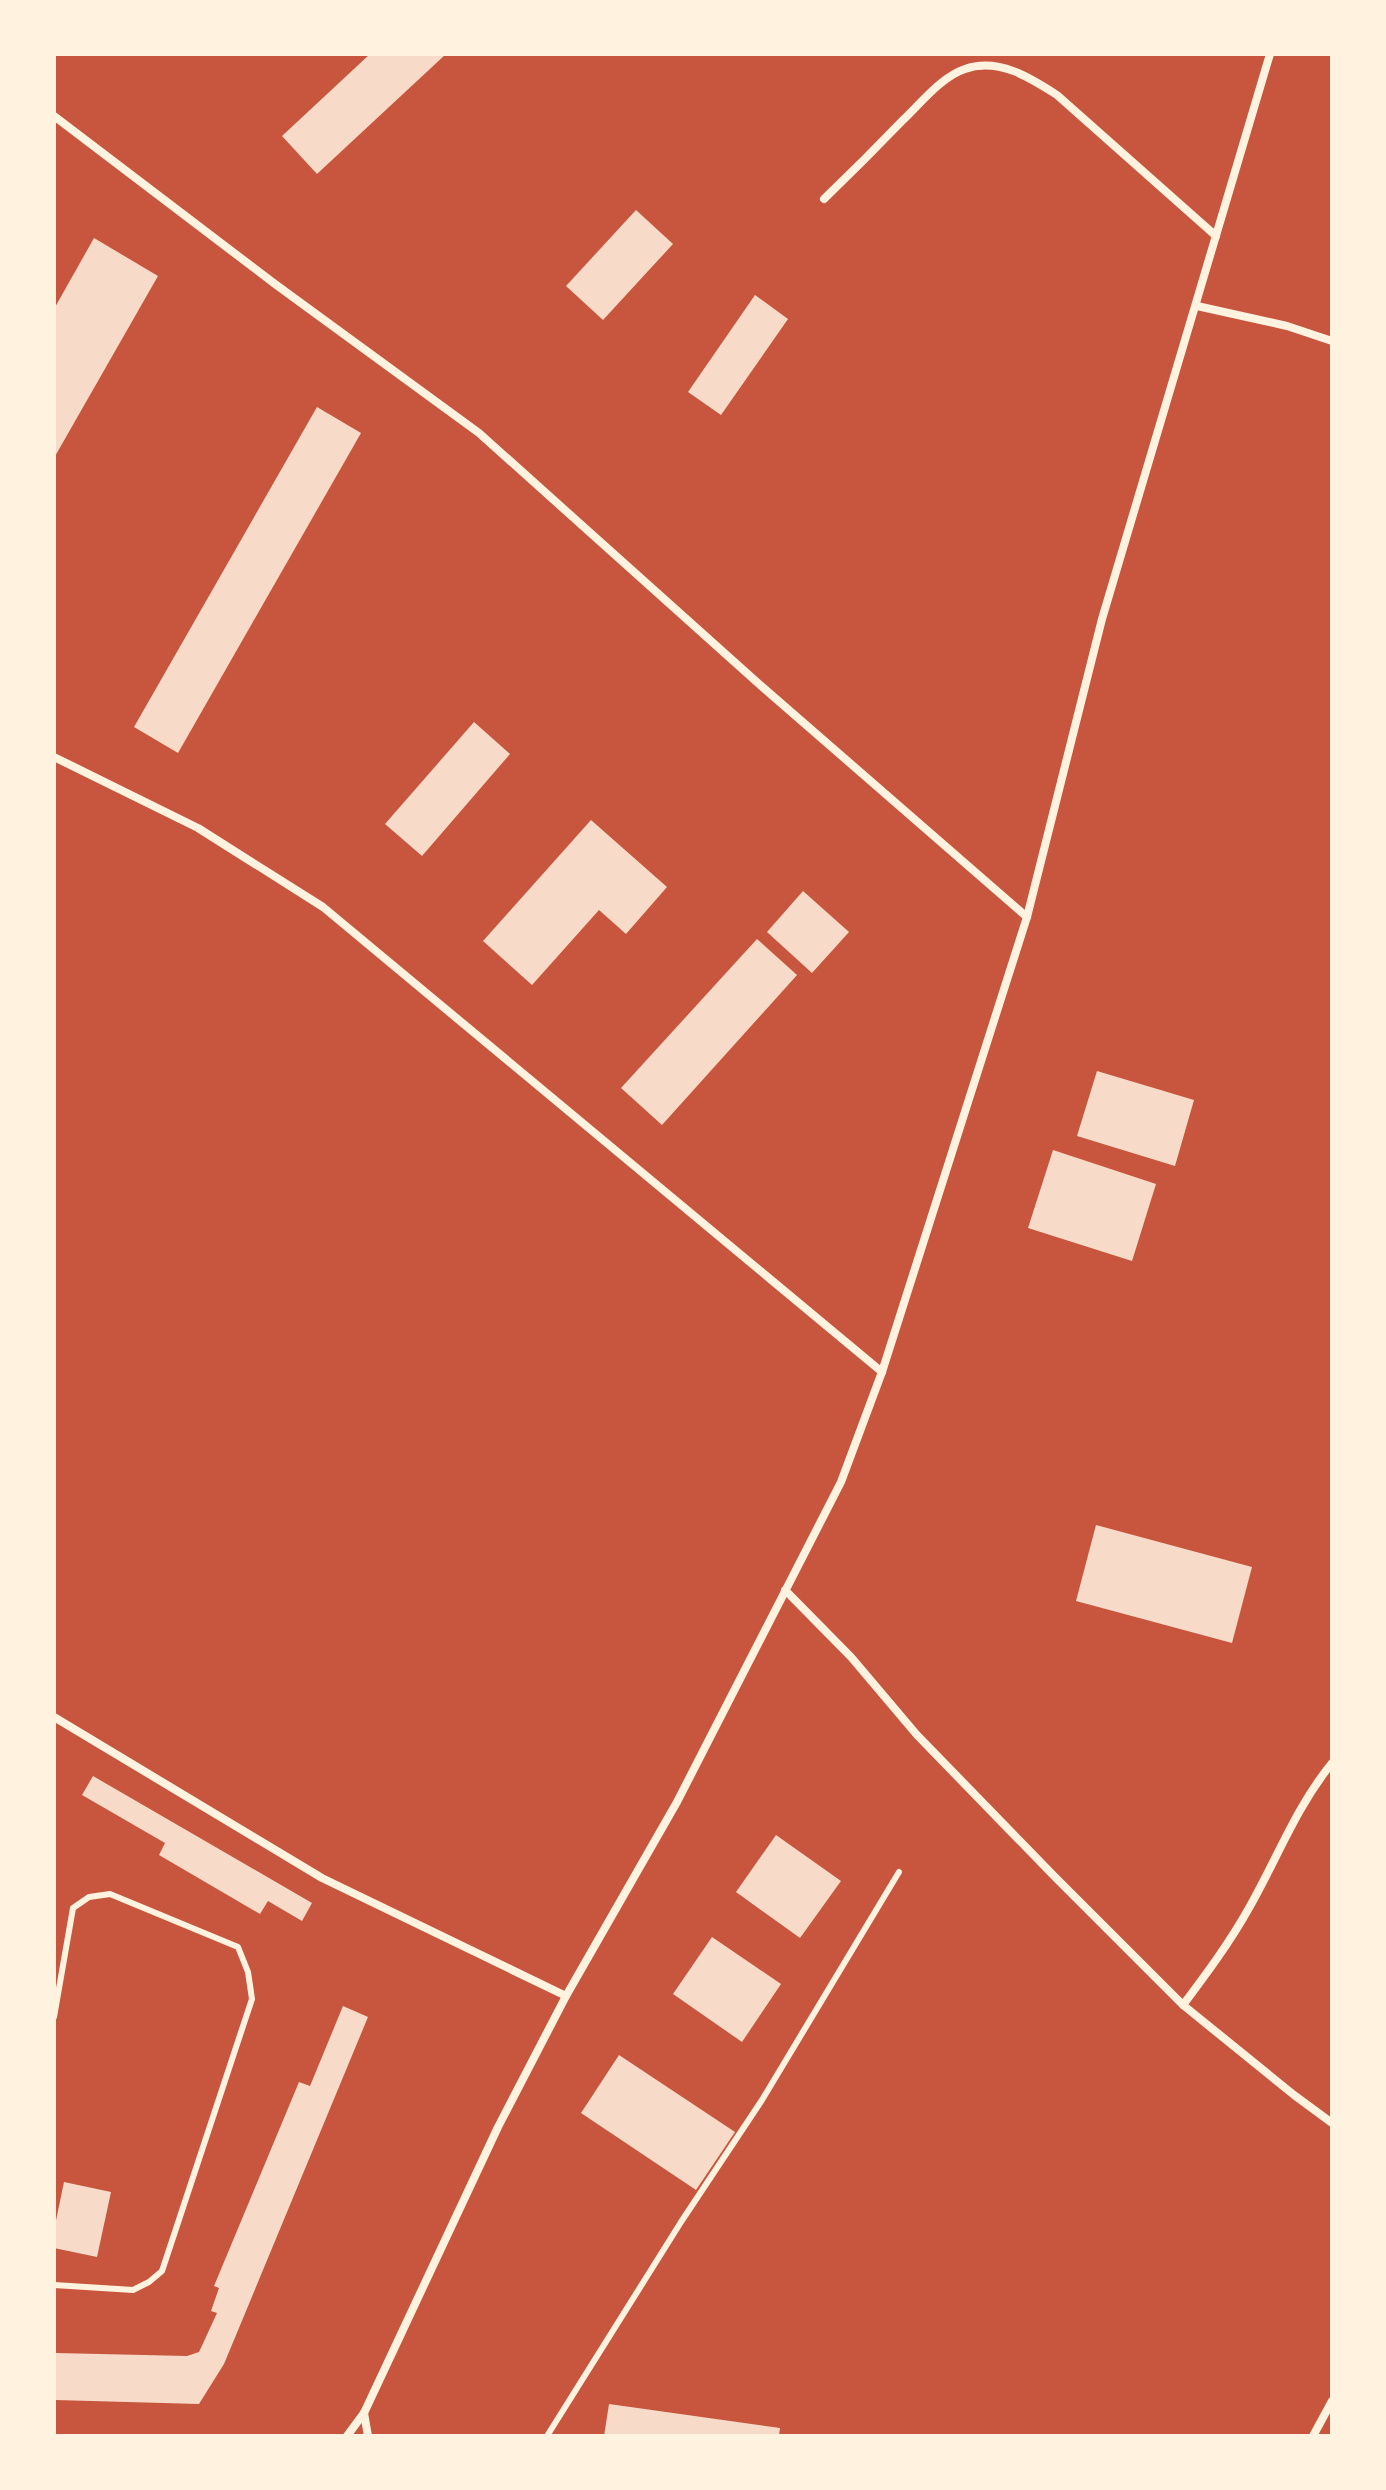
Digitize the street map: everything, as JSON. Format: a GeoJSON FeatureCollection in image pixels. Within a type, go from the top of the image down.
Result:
{"type":"FeatureCollection","features":[{"type":"Feature","properties":{"kind":"street"},"geometry":{"type":"LineString","coordinates":[[347,2436],[364,2413],[498,2127],[566,1996],[677,1802],[841,1482],[882,1372],[1027,917],[1102,619],[1270,54]]}},
{"type":"Feature","properties":{"kind":"street"},"geometry":{"type":"LineString","coordinates":[[824,199],[951,76],[966,68],[987,65],[1010,69],[1057,95],[1216,236]]}},
{"type":"Feature","properties":{"kind":"street"},"geometry":{"type":"LineString","coordinates":[[54,116],[263,275],[479,433],[759,684],[1027,917]]}},
{"type":"Feature","properties":{"kind":"street"},"geometry":{"type":"LineString","coordinates":[[1197,306],[1287,326],[1332,341]]}},
{"type":"Feature","properties":{"kind":"street"},"geometry":{"type":"LineString","coordinates":[[54,757],[198,828],[323,907],[882,1372]]}},
{"type":"Feature","properties":{"kind":"street"},"geometry":{"type":"LineString","coordinates":[[785,1590],[851,1657],[917,1735],[1183,2005],[1332,2123]]}},
{"type":"Feature","properties":{"kind":"street"},"geometry":{"type":"LineString","coordinates":[[54,1717],[322,1878],[566,1996]]}},
{"type":"Feature","properties":{"kind":"street"},"geometry":{"type":"LineString","coordinates":[[1183,2005],[1221,1954],[1250,1906],[1298,1811],[1332,1763]]}},
{"type":"Feature","properties":{"kind":"street"},"geometry":{"type":"LineString","coordinates":[[1313,2436],[1332,2401]]}},
{"type":"Feature","properties":{"kind":"street"},"geometry":{"type":"LineString","coordinates":[[364,2413],[368,2436]]}},
{"type":"Feature","properties":{"kind":"lane"},"geometry":{"type":"LineString","coordinates":[[547,2436],[681,2222],[762,2100],[899,1872]]}},
{"type":"Feature","properties":{"kind":"lane"},"geometry":{"type":"LineString","coordinates":[[54,2017],[73,1908],[89,1897],[110,1894],[238,1947],[248,1972],[252,1999],[162,2271],[133,2290],[54,2285]]}},
{"type":"Feature","properties":{"kind":"building"},"geometry":{"type":"Polygon","coordinates":[[[370,54],[446,54],[317,174],[282,136],[370,54]]]}},
{"type":"Feature","properties":{"kind":"building"},"geometry":{"type":"Polygon","coordinates":[[[636,210],[673,244],[603,320],[566,286],[636,210]]]}},
{"type":"Feature","properties":{"kind":"building"},"geometry":{"type":"Polygon","coordinates":[[[94,238],[158,276],[54,458],[54,309],[94,238]]]}},
{"type":"Feature","properties":{"kind":"building"},"geometry":{"type":"Polygon","coordinates":[[[755,295],[788,319],[721,415],[688,392],[755,295]]]}},
{"type":"Feature","properties":{"kind":"building"},"geometry":{"type":"Polygon","coordinates":[[[317,407],[361,433],[178,753],[134,727],[317,407]]]}},
{"type":"Feature","properties":{"kind":"building"},"geometry":{"type":"Polygon","coordinates":[[[474,722],[510,754],[422,856],[385,824],[474,722]]]}},
{"type":"Feature","properties":{"kind":"building"},"geometry":{"type":"Polygon","coordinates":[[[591,820],[667,887],[626,934],[599,910],[532,985],[483,941],[591,820]]]}},
{"type":"Feature","properties":{"kind":"building"},"geometry":{"type":"Polygon","coordinates":[[[803,891],[849,932],[812,973],[767,932],[803,891]]]}},
{"type":"Feature","properties":{"kind":"building"},"geometry":{"type":"Polygon","coordinates":[[[757,939],[797,975],[662,1125],[621,1088],[757,939]]]}},
{"type":"Feature","properties":{"kind":"building"},"geometry":{"type":"Polygon","coordinates":[[[1097,1071],[1194,1100],[1175,1166],[1077,1136],[1097,1071]]]}},
{"type":"Feature","properties":{"kind":"building"},"geometry":{"type":"Polygon","coordinates":[[[1053,1150],[1156,1184],[1132,1261],[1028,1228],[1053,1150]]]}},
{"type":"Feature","properties":{"kind":"building"},"geometry":{"type":"Polygon","coordinates":[[[1096,1525],[1252,1567],[1232,1643],[1076,1601],[1096,1525]]]}},
{"type":"Feature","properties":{"kind":"building"},"geometry":{"type":"Polygon","coordinates":[[[93,1776],[312,1903],[302,1921],[268,1901],[260,1914],[159,1855],[165,1843],[82,1795],[93,1776]]]}},
{"type":"Feature","properties":{"kind":"building"},"geometry":{"type":"Polygon","coordinates":[[[776,1835],[841,1881],[800,1938],[736,1892],[776,1835]]]}},
{"type":"Feature","properties":{"kind":"building"},"geometry":{"type":"Polygon","coordinates":[[[712,1937],[781,1984],[742,2042],[673,1994],[712,1937]]]}},
{"type":"Feature","properties":{"kind":"building"},"geometry":{"type":"Polygon","coordinates":[[[343,2006],[368,2017],[224,2364],[199,2404],[55,2400],[56,2353],[187,2356],[199,2352],[217,2313],[211,2311],[219,2288],[214,2286],[299,2082],[310,2086],[343,2006]]]}},
{"type":"Feature","properties":{"kind":"building"},"geometry":{"type":"Polygon","coordinates":[[[619,2055],[735,2132],[696,2190],[581,2113],[619,2055]]]}},
{"type":"Feature","properties":{"kind":"building"},"geometry":{"type":"Polygon","coordinates":[[[64,2182],[111,2192],[97,2257],[54,2248],[54,2230],[64,2182]]]}},
{"type":"Feature","properties":{"kind":"building"},"geometry":{"type":"Polygon","coordinates":[[[609,2404],[780,2428],[779,2436],[604,2436],[609,2404]]]}}]}
